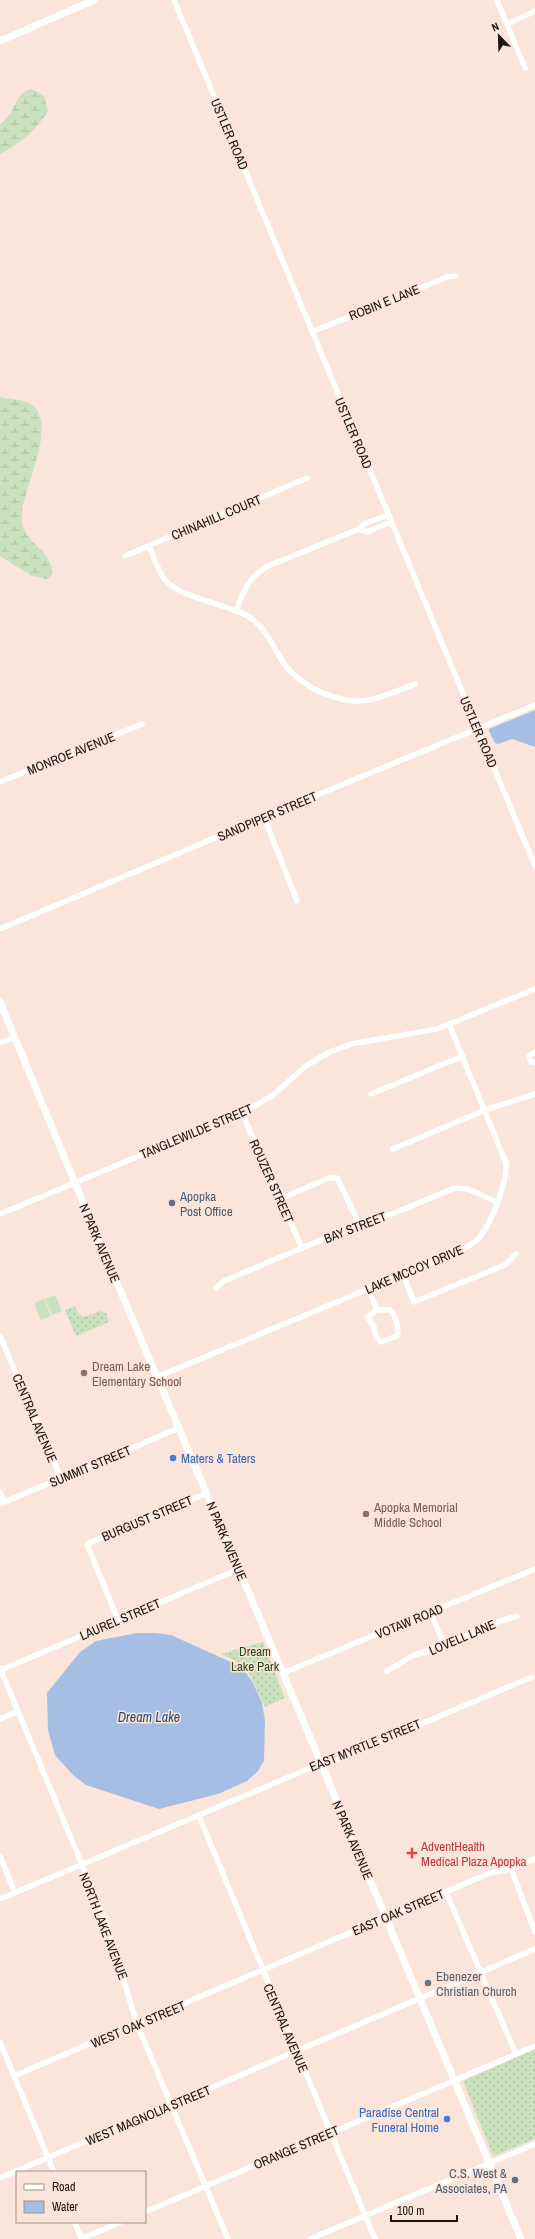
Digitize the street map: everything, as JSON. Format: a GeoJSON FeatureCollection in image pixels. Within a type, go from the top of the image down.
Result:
{"type":"FeatureCollection","features":[{"type":"Feature","properties":{"kind":"main road"},"geometry":{"type":"LineString","coordinates":[[0,42],[94,0]]}},
{"type":"Feature","properties":{"kind":"main road","name":"N PARK AVENUE"},"geometry":{"type":"LineString","coordinates":[[0,1003],[157,1377],[284,1673],[385,1918],[521,2239]]}},
{"type":"Feature","properties":{"kind":"street","name":"USTLER ROAD"},"geometry":{"type":"LineString","coordinates":[[174,0],[535,866]]}},
{"type":"Feature","properties":{"kind":"street"},"geometry":{"type":"LineString","coordinates":[[497,0],[526,68]]}},
{"type":"Feature","properties":{"kind":"street"},"geometry":{"type":"LineString","coordinates":[[507,24],[535,11]]}},
{"type":"Feature","properties":{"kind":"street","name":"ROBIN E LANE"},"geometry":{"type":"LineString","coordinates":[[312,332],[447,276],[456,276]]}},
{"type":"Feature","properties":{"kind":"street","name":"CHINAHILL COURT"},"geometry":{"type":"LineString","coordinates":[[125,556],[307,478]]}},
{"type":"Feature","properties":{"kind":"street"},"geometry":{"type":"LineString","coordinates":[[236,611],[249,581],[268,566],[359,529],[364,524],[388,515]]}},
{"type":"Feature","properties":{"kind":"street"},"geometry":{"type":"LineString","coordinates":[[372,521],[375,528]]}},
{"type":"Feature","properties":{"kind":"street"},"geometry":{"type":"LineString","coordinates":[[359,529],[367,532],[391,522]]}},
{"type":"Feature","properties":{"kind":"street"},"geometry":{"type":"LineString","coordinates":[[149,546],[162,575],[171,586],[251,618],[262,628],[286,666],[303,681],[320,692],[354,700],[368,700],[415,684]]}},
{"type":"Feature","properties":{"kind":"street","name":"SANDPIPER STREET"},"geometry":{"type":"LineString","coordinates":[[0,929],[535,704]]}},
{"type":"Feature","properties":{"kind":"street","name":"MONROE AVENUE"},"geometry":{"type":"LineString","coordinates":[[0,782],[142,724]]}},
{"type":"Feature","properties":{"kind":"street"},"geometry":{"type":"LineString","coordinates":[[264,817],[297,900]]}},
{"type":"Feature","properties":{"kind":"street","name":"TANGLEWILDE STREET"},"geometry":{"type":"LineString","coordinates":[[0,1214],[242,1113],[272,1096],[307,1065],[328,1053],[351,1044],[421,1033],[449,1024],[535,989]]}},
{"type":"Feature","properties":{"kind":"street","name":"LAKE MCCOY DRIVE"},"geometry":{"type":"LineString","coordinates":[[157,1377],[464,1249],[478,1239],[497,1202],[507,1174],[506,1163],[449,1024]]}},
{"type":"Feature","properties":{"kind":"street"},"geometry":{"type":"LineString","coordinates":[[0,1044],[15,1037]]}},
{"type":"Feature","properties":{"kind":"street"},"geometry":{"type":"LineString","coordinates":[[535,1052],[529,1056],[531,1062],[535,1062]]}},
{"type":"Feature","properties":{"kind":"street"},"geometry":{"type":"LineString","coordinates":[[371,1094],[463,1056]]}},
{"type":"Feature","properties":{"kind":"street"},"geometry":{"type":"LineString","coordinates":[[393,1149],[485,1110],[535,1094]]}},
{"type":"Feature","properties":{"kind":"street","name":"ROUZER STREET"},"geometry":{"type":"LineString","coordinates":[[242,1113],[302,1248]]}},
{"type":"Feature","properties":{"kind":"street"},"geometry":{"type":"LineString","coordinates":[[280,1199],[329,1178],[337,1178],[359,1224]]}},
{"type":"Feature","properties":{"kind":"street","name":"BAY STREET"},"geometry":{"type":"LineString","coordinates":[[216,1288],[224,1281],[359,1224],[392,1214],[455,1188],[468,1189],[497,1202]]}},
{"type":"Feature","properties":{"kind":"street"},"geometry":{"type":"LineString","coordinates":[[403,1274],[414,1302],[504,1265],[516,1254]]}},
{"type":"Feature","properties":{"kind":"street"},"geometry":{"type":"LineString","coordinates":[[368,1288],[377,1310]]}},
{"type":"Feature","properties":{"kind":"street"},"geometry":{"type":"LineString","coordinates":[[377,1310],[390,1310],[392,1312],[399,1331],[397,1336],[381,1342],[376,1337],[374,1327],[367,1317],[377,1310]]}},
{"type":"Feature","properties":{"kind":"street","name":"CENTRAL AVENUE"},"geometry":{"type":"LineString","coordinates":[[0,1336],[61,1478]]}},
{"type":"Feature","properties":{"kind":"street","name":"SUMMIT STREET"},"geometry":{"type":"LineString","coordinates":[[2,1503],[179,1428]]}},
{"type":"Feature","properties":{"kind":"street"},"geometry":{"type":"LineString","coordinates":[[0,1492],[2,1503]]}},
{"type":"Feature","properties":{"kind":"street","name":"BURGUST STREET"},"geometry":{"type":"LineString","coordinates":[[118,1620],[87,1544],[207,1493]]}},
{"type":"Feature","properties":{"kind":"street","name":"LAUREL STREET"},"geometry":{"type":"LineString","coordinates":[[1,1669],[239,1569]]}},
{"type":"Feature","properties":{"kind":"street","name":"VOTAW ROAD"},"geometry":{"type":"LineString","coordinates":[[284,1673],[535,1569]]}},
{"type":"Feature","properties":{"kind":"street"},"geometry":{"type":"LineString","coordinates":[[430,1612],[445,1646]]}},
{"type":"Feature","properties":{"kind":"street","name":"LOVELL LANE"},"geometry":{"type":"LineString","coordinates":[[387,1671],[410,1657],[445,1646],[490,1624],[517,1616]]}},
{"type":"Feature","properties":{"kind":"street","name":"NORTH LAKE AVENUE"},"geometry":{"type":"LineString","coordinates":[[1,1669],[81,1865],[106,1922],[138,2024],[228,2239]]}},
{"type":"Feature","properties":{"kind":"street","name":"EAST MYRTLE STREET"},"geometry":{"type":"LineString","coordinates":[[0,1899],[532,1677]]}},
{"type":"Feature","properties":{"kind":"street"},"geometry":{"type":"LineString","coordinates":[[0,1719],[18,1711]]}},
{"type":"Feature","properties":{"kind":"street","name":"CENTRAL AVENUE"},"geometry":{"type":"LineString","coordinates":[[199,1816],[262,1971],[375,2239]]}},
{"type":"Feature","properties":{"kind":"street"},"geometry":{"type":"LineString","coordinates":[[0,1856],[15,1893]]}},
{"type":"Feature","properties":{"kind":"street","name":"EAST OAK STREET"},"geometry":{"type":"LineString","coordinates":[[262,1971],[490,1872],[511,1869],[535,1859]]}},
{"type":"Feature","properties":{"kind":"street"},"geometry":{"type":"LineString","coordinates":[[511,1869],[535,1932]]}},
{"type":"Feature","properties":{"kind":"street"},"geometry":{"type":"LineString","coordinates":[[446,1892],[516,2054]]}},
{"type":"Feature","properties":{"kind":"street","name":"WEST MAGNOLIA STREET"},"geometry":{"type":"LineString","coordinates":[[0,2178],[48,2156],[172,2105],[535,1949]]}},
{"type":"Feature","properties":{"kind":"street","name":"WEST OAK STREET"},"geometry":{"type":"LineString","coordinates":[[14,2076],[262,1971]]}},
{"type":"Feature","properties":{"kind":"street"},"geometry":{"type":"LineString","coordinates":[[0,2042],[54,2171]]}},
{"type":"Feature","properties":{"kind":"street","name":"ORANGE STREET"},"geometry":{"type":"LineString","coordinates":[[146,2212],[535,2046]]}},
{"type":"Feature","properties":{"kind":"street"},"geometry":{"type":"LineString","coordinates":[[310,2239],[535,2144]]}},
{"type":"Feature","properties":{"kind":"street"},"geometry":{"type":"LineString","coordinates":[[74,2223],[81,2239],[119,2223]]}},
{"type":"Feature","properties":{"kind":"green space"},"geometry":{"type":"Polygon","coordinates":[[[32,89],[44,96],[48,111],[39,124],[27,136],[0,154],[0,124],[10,114],[22,94],[32,89]]]}},
{"type":"Feature","properties":{"kind":"green space"},"geometry":{"type":"Polygon","coordinates":[[[0,397],[21,400],[28,403],[32,405],[39,415],[42,429],[40,444],[22,510],[22,522],[24,530],[28,536],[49,560],[52,575],[47,579],[32,576],[0,556],[0,397]]]}},
{"type":"Feature","properties":{"kind":"green space"},"geometry":{"type":"Polygon","coordinates":[[[55,1295],[62,1311],[52,1315],[45,1299],[55,1295]]]}},
{"type":"Feature","properties":{"kind":"green space"},"geometry":{"type":"Polygon","coordinates":[[[44,1299],[51,1316],[41,1320],[34,1303],[44,1299]]]}},
{"type":"Feature","properties":{"kind":"green space"},"geometry":{"type":"Polygon","coordinates":[[[75,1306],[79,1314],[84,1317],[100,1311],[106,1313],[109,1322],[76,1336],[65,1310],[75,1306]]]}},
{"type":"Feature","properties":{"kind":"green space","name":"Dream Lake Park"},"geometry":{"type":"Polygon","coordinates":[[[263,1642],[285,1698],[265,1707],[249,1673],[240,1663],[221,1654],[263,1642]]]}},
{"type":"Feature","properties":{"kind":"green space"},"geometry":{"type":"Polygon","coordinates":[[[535,2049],[535,2139],[493,2156],[463,2081],[535,2049]]]}},
{"type":"Feature","properties":{"kind":"water"},"geometry":{"type":"Polygon","coordinates":[[[535,710],[535,747],[512,739],[498,744],[495,743],[489,729],[535,710]]]}},
{"type":"Feature","properties":{"kind":"water","name":"Dream Lake"},"geometry":{"type":"Polygon","coordinates":[[[137,1633],[171,1635],[233,1663],[244,1670],[253,1683],[262,1703],[265,1721],[264,1761],[258,1771],[247,1781],[218,1794],[159,1809],[86,1785],[73,1775],[55,1755],[48,1730],[47,1693],[80,1652],[96,1641],[137,1633]]]}},
{"type":"Feature","properties":{"kind":"place","name":"Apopka Post Office"},"geometry":{"type":"Point","coordinates":[172,1203]}},
{"type":"Feature","properties":{"kind":"place","name":"Dream Lake Elementary School"},"geometry":{"type":"Point","coordinates":[84,1373]}},
{"type":"Feature","properties":{"kind":"place","name":"Maters & Taters"},"geometry":{"type":"Point","coordinates":[173,1458]}},
{"type":"Feature","properties":{"kind":"place","name":"Apopka Memorial Middle School"},"geometry":{"type":"Point","coordinates":[366,1514]}},
{"type":"Feature","properties":{"kind":"place","name":"AdventHealth Medical Plaza Apopka"},"geometry":{"type":"Point","coordinates":[412,1853]}},
{"type":"Feature","properties":{"kind":"place","name":"Ebenezer Christian Church"},"geometry":{"type":"Point","coordinates":[428,1983]}},
{"type":"Feature","properties":{"kind":"place","name":"Paradise Central Funeral Home"},"geometry":{"type":"Point","coordinates":[447,2119]}},
{"type":"Feature","properties":{"kind":"place","name":"C.S. West & Associates, PA"},"geometry":{"type":"Point","coordinates":[515,2180]}}]}
